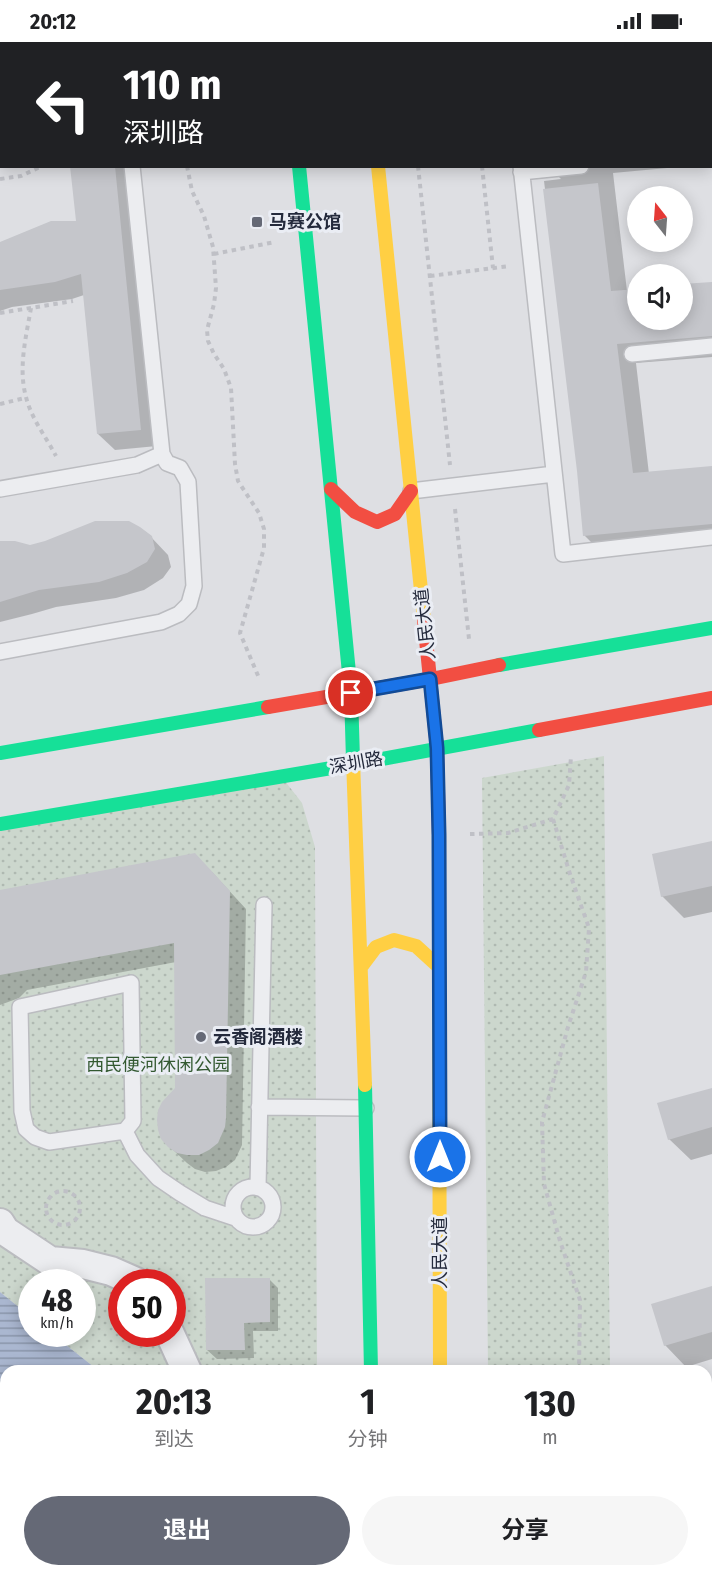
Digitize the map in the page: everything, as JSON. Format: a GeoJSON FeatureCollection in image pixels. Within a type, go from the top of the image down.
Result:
{"type":"FeatureCollection","features":[{"type":"Feature","properties":{"kind":"main road"},"geometry":{"type":"LineString","coordinates":[[299,168],[351,693],[366,1107],[371,1365]]}},
{"type":"Feature","properties":{"kind":"main road","name":"人民大道"},"geometry":{"type":"LineString","coordinates":[[378,168],[437,748],[440,1365]]}},
{"type":"Feature","properties":{"kind":"main road"},"geometry":{"type":"LineString","coordinates":[[331,489],[355,512],[377,522],[395,514],[411,491]]}},
{"type":"Feature","properties":{"kind":"main road"},"geometry":{"type":"LineString","coordinates":[[0,753],[712,628]]}},
{"type":"Feature","properties":{"kind":"main road","name":"深圳路"},"geometry":{"type":"LineString","coordinates":[[0,824],[355,764],[712,698]]}},
{"type":"Feature","properties":{"kind":"main road"},"geometry":{"type":"LineString","coordinates":[[361,967],[376,946],[394,940],[416,946],[439,967]]}},
{"type":"Feature","properties":{"kind":"street"},"geometry":{"type":"LineString","coordinates":[[0,1223],[5,1231],[50,1261],[83,1264],[108,1270]]}},
{"type":"Feature","properties":{"kind":"street"},"geometry":{"type":"LineString","coordinates":[[176,1347],[184,1365]]}},
{"type":"Feature","properties":{"kind":"lane"},"geometry":{"type":"LineString","coordinates":[[0,652],[162,622],[180,614],[189,604],[194,586],[188,482],[180,468],[167,463],[162,454],[132,168]]}},
{"type":"Feature","properties":{"kind":"lane"},"geometry":{"type":"LineString","coordinates":[[541,168],[521,169],[563,554],[712,537]]}},
{"type":"Feature","properties":{"kind":"lane"},"geometry":{"type":"LineString","coordinates":[[632,354],[712,346]]}},
{"type":"Feature","properties":{"kind":"lane"},"geometry":{"type":"LineString","coordinates":[[0,489],[137,465],[162,454]]}},
{"type":"Feature","properties":{"kind":"lane"},"geometry":{"type":"LineString","coordinates":[[411,491],[554,474]]}},
{"type":"Feature","properties":{"kind":"lane"},"geometry":{"type":"LineString","coordinates":[[258,1187],[264,905]]}},
{"type":"Feature","properties":{"kind":"lane"},"geometry":{"type":"LineString","coordinates":[[131,983],[133,1121],[125,1131],[49,1142],[35,1137],[26,1129],[22,1111],[20,1007],[131,983]]}},
{"type":"Feature","properties":{"kind":"lane"},"geometry":{"type":"LineString","coordinates":[[259,1107],[366,1107]]}},
{"type":"Feature","properties":{"kind":"lane"},"geometry":{"type":"LineString","coordinates":[[125,1131],[137,1155],[158,1178],[205,1208],[236,1218],[246,1227],[252,1227],[265,1223],[269,1219],[272,1213],[272,1200],[258,1187],[250,1187],[238,1193],[233,1205],[236,1218]]}},
{"type":"Feature","properties":{"kind":"path"},"geometry":{"type":"LineString","coordinates":[[0,179],[21,176],[38,168]]}},
{"type":"Feature","properties":{"kind":"path"},"geometry":{"type":"LineString","coordinates":[[187,168],[192,191],[204,216],[214,254],[216,288],[207,330],[208,341],[224,369],[231,388],[238,481],[259,513],[264,529],[264,548],[240,633],[271,706]]}},
{"type":"Feature","properties":{"kind":"path"},"geometry":{"type":"LineString","coordinates":[[418,168],[472,670]]}},
{"type":"Feature","properties":{"kind":"path"},"geometry":{"type":"LineString","coordinates":[[482,168],[493,268]]}},
{"type":"Feature","properties":{"kind":"path"},"geometry":{"type":"LineString","coordinates":[[214,254],[279,241]]}},
{"type":"Feature","properties":{"kind":"path"},"geometry":{"type":"LineString","coordinates":[[430,276],[531,263]]}},
{"type":"Feature","properties":{"kind":"path"},"geometry":{"type":"LineString","coordinates":[[0,313],[74,301]]}},
{"type":"Feature","properties":{"kind":"path"},"geometry":{"type":"LineString","coordinates":[[31,308],[22,372],[26,398],[33,415],[69,477]]}},
{"type":"Feature","properties":{"kind":"path"},"geometry":{"type":"LineString","coordinates":[[0,404],[26,398]]}},
{"type":"Feature","properties":{"kind":"path"},"geometry":{"type":"LineString","coordinates":[[574,724],[569,785],[553,819],[589,928],[586,972],[542,1122],[544,1184],[580,1300],[579,1365]]}},
{"type":"Feature","properties":{"kind":"path"},"geometry":{"type":"LineString","coordinates":[[439,835],[508,833],[553,819]]}},
{"type":"Feature","properties":{"kind":"path"},"geometry":{"type":"LineString","coordinates":[[66,1190],[79,1200],[80,1212],[74,1222],[63,1225],[51,1221],[46,1211],[47,1200],[55,1192],[66,1190]]}},
{"type":"Feature","properties":{"kind":"green space"},"geometry":{"type":"Polygon","coordinates":[[[604,756],[610,1365],[488,1365],[482,778],[604,756]]]}},
{"type":"Feature","properties":{"kind":"green space","name":"西民便河休闲公园"},"geometry":{"type":"Polygon","coordinates":[[[281,776],[302,803],[315,847],[317,1365],[91,1365],[69,1347],[96,1347],[96,1269],[18,1269],[18,1307],[0,1292],[0,828],[281,776]]]}},
{"type":"Feature","properties":{"kind":"water"},"geometry":{"type":"Polygon","coordinates":[[[0,1292],[18,1307],[18,1347],[69,1347],[91,1365],[0,1365],[0,1292]]]}},
{"type":"Feature","properties":{"kind":"building"},"geometry":{"type":"Polygon","coordinates":[[[70,168],[115,168],[141,430],[97,434],[81,274],[55,282],[0,290],[0,242],[51,221],[76,221],[70,168]]]}},
{"type":"Feature","properties":{"kind":"building"},"geometry":{"type":"Polygon","coordinates":[[[598,183],[611,291],[627,290],[627,330],[693,330],[693,283],[712,282],[712,336],[617,344],[633,473],[712,466],[712,524],[583,536],[543,189],[598,183]]]}},
{"type":"Feature","properties":{"kind":"building"},"geometry":{"type":"Polygon","coordinates":[[[95,521],[129,521],[152,536],[155,549],[147,562],[127,573],[99,582],[39,590],[0,602],[0,541],[15,541],[30,545],[95,521]]]}},
{"type":"Feature","properties":{"kind":"building"},"geometry":{"type":"Polygon","coordinates":[[[712,841],[712,886],[661,897],[652,854],[712,841]]]}},
{"type":"Feature","properties":{"kind":"building","name":"云香阁酒楼"},"geometry":{"type":"Polygon","coordinates":[[[195,853],[230,891],[226,1118],[218,1143],[199,1155],[187,1155],[177,1153],[161,1139],[157,1120],[162,1102],[175,1088],[174,943],[0,975],[0,890],[195,853]]]}},
{"type":"Feature","properties":{"kind":"building"},"geometry":{"type":"Polygon","coordinates":[[[712,1088],[712,1127],[668,1140],[657,1103],[712,1088]]]}},
{"type":"Feature","properties":{"kind":"building"},"geometry":{"type":"Polygon","coordinates":[[[205,1278],[270,1278],[270,1322],[244,1323],[245,1350],[206,1350],[205,1278]]]}},
{"type":"Feature","properties":{"kind":"building"},"geometry":{"type":"Polygon","coordinates":[[[712,1286],[712,1332],[664,1346],[651,1304],[712,1286]]]}},
{"type":"Feature","properties":{"kind":"traffic: fast"},"geometry":{"type":"LineString","coordinates":[[299,168],[351,693],[353,760]]}},
{"type":"Feature","properties":{"kind":"traffic: fast"},"geometry":{"type":"LineString","coordinates":[[499,665],[712,628]]}},
{"type":"Feature","properties":{"kind":"traffic: fast"},"geometry":{"type":"LineString","coordinates":[[0,753],[268,707]]}},
{"type":"Feature","properties":{"kind":"traffic: fast"},"geometry":{"type":"LineString","coordinates":[[0,824],[355,764],[539,730]]}},
{"type":"Feature","properties":{"kind":"traffic: fast"},"geometry":{"type":"LineString","coordinates":[[365,1085],[371,1365]]}},
{"type":"Feature","properties":{"kind":"traffic: slow"},"geometry":{"type":"LineString","coordinates":[[378,168],[424,620]]}},
{"type":"Feature","properties":{"kind":"traffic: slow"},"geometry":{"type":"LineString","coordinates":[[353,760],[365,1085]]}},
{"type":"Feature","properties":{"kind":"traffic: slow"},"geometry":{"type":"LineString","coordinates":[[361,967],[376,947],[394,940],[416,946],[439,967]]}},
{"type":"Feature","properties":{"kind":"traffic: slow"},"geometry":{"type":"LineString","coordinates":[[439,990],[440,1365]]}},
{"type":"Feature","properties":{"kind":"traffic: jam"},"geometry":{"type":"LineString","coordinates":[[331,489],[355,512],[377,522],[395,514],[411,491]]}},
{"type":"Feature","properties":{"kind":"traffic: jam"},"geometry":{"type":"LineString","coordinates":[[424,620],[437,748],[439,990]]}},
{"type":"Feature","properties":{"kind":"traffic: jam"},"geometry":{"type":"LineString","coordinates":[[268,707],[499,665]]}},
{"type":"Feature","properties":{"kind":"traffic: jam"},"geometry":{"type":"LineString","coordinates":[[539,730],[712,698]]}},
{"type":"Feature","properties":{"kind":"place","name":"马赛公馆"},"geometry":{"type":"Point","coordinates":[257,222]}},
{"type":"Feature","properties":{"kind":"place","name":"云香阁酒楼"},"geometry":{"type":"Point","coordinates":[201,1037]}},
{"type":"Feature","properties":{"kind":"route"},"geometry":{"type":"LineString","coordinates":[[351,693],[430,679],[437,748],[439,835],[440,1157]]}}]}
